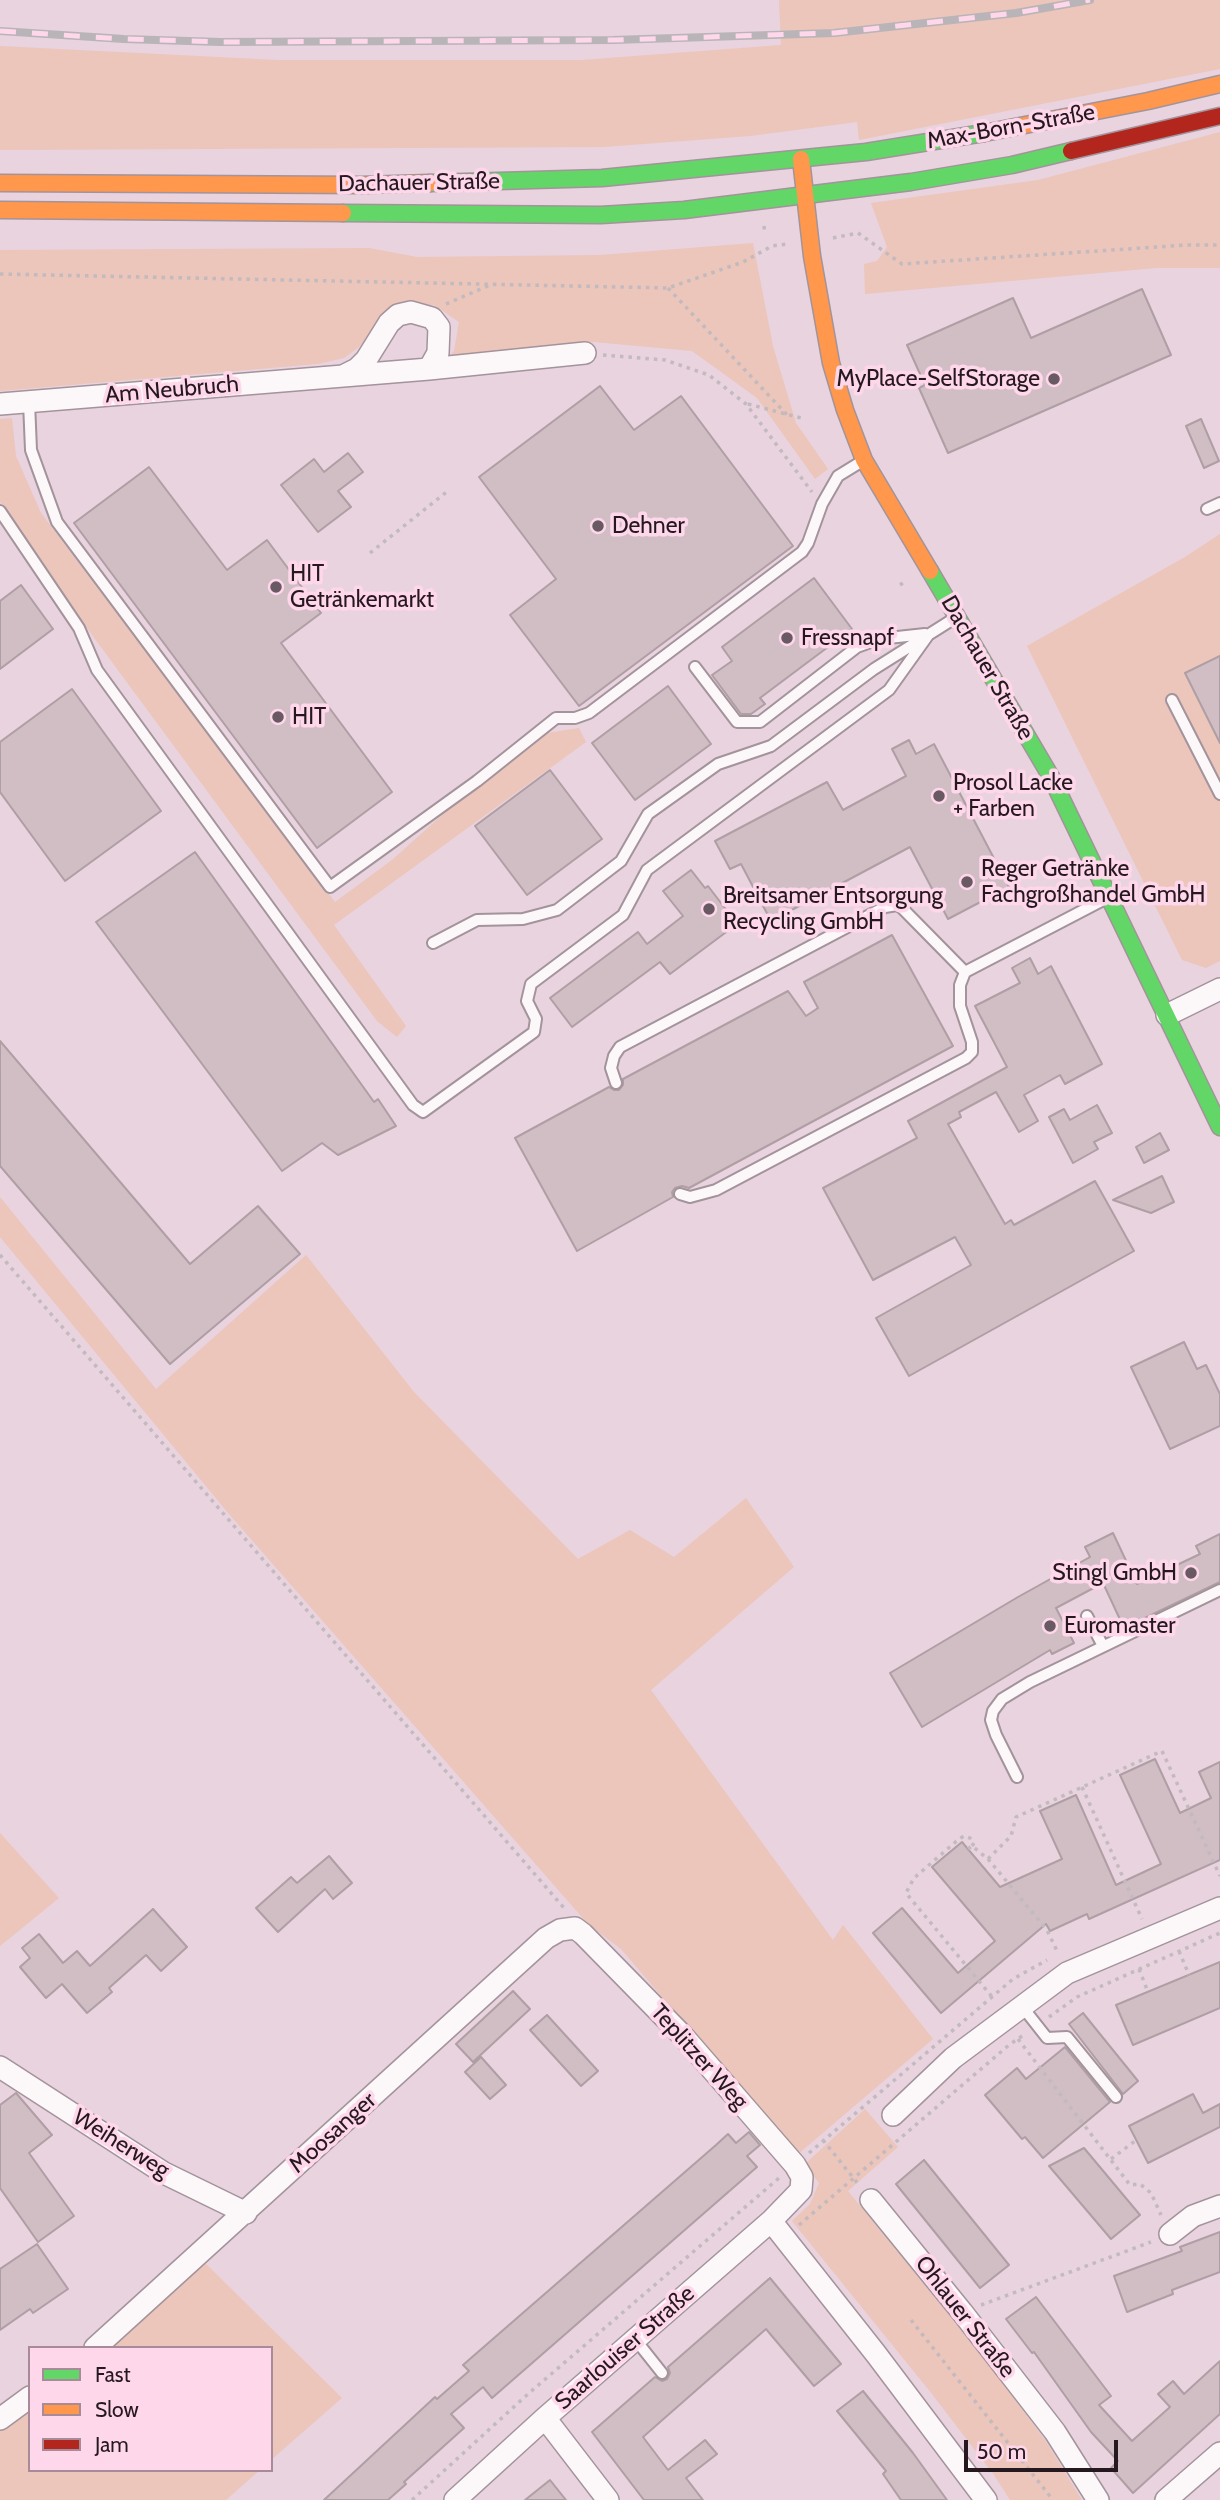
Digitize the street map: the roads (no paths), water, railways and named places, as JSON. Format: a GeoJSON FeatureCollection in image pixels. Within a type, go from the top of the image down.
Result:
{"type":"FeatureCollection","features":[{"type":"Feature","properties":{"kind":"main road","name":"Max-Born-Straße"},"geometry":{"type":"LineString","coordinates":[[801,159],[866,152],[999,131],[1148,102],[1220,84]]}},
{"type":"Feature","properties":{"kind":"main road","name":"Max-Born-Straße"},"geometry":{"type":"LineString","coordinates":[[805,195],[1012,165],[1220,116]]}},
{"type":"Feature","properties":{"kind":"main road","name":"Dachauer Straße"},"geometry":{"type":"LineString","coordinates":[[0,183],[483,183],[602,178],[801,159],[812,256],[831,363],[864,460],[1051,777],[1220,1127]]}},
{"type":"Feature","properties":{"kind":"main road","name":"Dachauer Straße"},"geometry":{"type":"LineString","coordinates":[[0,210],[601,215],[684,210],[805,195]]}},
{"type":"Feature","properties":{"kind":"street"},"geometry":{"type":"LineString","coordinates":[[343,376],[357,369],[366,360],[388,323],[398,315],[411,312],[432,318],[439,327],[438,353],[429,369]]}},
{"type":"Feature","properties":{"kind":"street","name":"Am Neubruch"},"geometry":{"type":"LineString","coordinates":[[0,404],[585,354]]}},
{"type":"Feature","properties":{"kind":"street"},"geometry":{"type":"LineString","coordinates":[[1167,1015],[1220,989]]}},
{"type":"Feature","properties":{"kind":"street"},"geometry":{"type":"LineString","coordinates":[[893,2115],[953,2058],[1067,1973],[1220,1908]]}},
{"type":"Feature","properties":{"kind":"street","name":"Teplitzer Weg"},"geometry":{"type":"LineString","coordinates":[[575,1928],[682,2036],[794,2165],[802,2177],[801,2190],[797,2197]]}},
{"type":"Feature","properties":{"kind":"street","name":"Moosanger"},"geometry":{"type":"LineString","coordinates":[[97,2346],[546,1938],[560,1930],[575,1928]]}},
{"type":"Feature","properties":{"kind":"street","name":"Weiherweg"},"geometry":{"type":"LineString","coordinates":[[0,2067],[164,2173],[246,2213]]}},
{"type":"Feature","properties":{"kind":"street","name":"Saarlouiser Straße"},"geometry":{"type":"LineString","coordinates":[[455,2500],[635,2339],[777,2230],[797,2197]]}},
{"type":"Feature","properties":{"kind":"street","name":"Ohlauer Straße"},"geometry":{"type":"LineString","coordinates":[[871,2200],[1055,2432],[1098,2500]]}},
{"type":"Feature","properties":{"kind":"street"},"geometry":{"type":"LineString","coordinates":[[1170,2234],[1193,2216],[1220,2206]]}},
{"type":"Feature","properties":{"kind":"street"},"geometry":{"type":"LineString","coordinates":[[777,2230],[960,2462],[986,2500]]}},
{"type":"Feature","properties":{"kind":"street"},"geometry":{"type":"LineString","coordinates":[[0,2419],[28,2398]]}},
{"type":"Feature","properties":{"kind":"street"},"geometry":{"type":"LineString","coordinates":[[545,2418],[608,2500]]}},
{"type":"Feature","properties":{"kind":"street"},"geometry":{"type":"LineString","coordinates":[[1166,2500],[1220,2453]]}},
{"type":"Feature","properties":{"kind":"lane"},"geometry":{"type":"LineString","coordinates":[[29,402],[31,450],[57,522],[330,887],[477,781],[556,718],[576,718],[589,713],[803,552],[822,504],[838,476],[864,460]]}},
{"type":"Feature","properties":{"kind":"lane"},"geometry":{"type":"LineString","coordinates":[[1207,509],[1220,503]]}},
{"type":"Feature","properties":{"kind":"lane"},"geometry":{"type":"LineString","coordinates":[[0,511],[79,628],[97,670],[413,1105],[423,1112],[534,1032],[536,1019],[527,1001],[531,984],[623,915],[647,870],[889,690],[929,634]]}},
{"type":"Feature","properties":{"kind":"lane"},"geometry":{"type":"LineString","coordinates":[[433,943],[477,920],[523,919],[557,910],[621,861],[648,814],[718,764],[771,746],[874,669],[958,617]]}},
{"type":"Feature","properties":{"kind":"lane"},"geometry":{"type":"LineString","coordinates":[[695,667],[737,722],[760,722],[857,647],[879,639],[929,634]]}},
{"type":"Feature","properties":{"kind":"lane"},"geometry":{"type":"LineString","coordinates":[[1172,700],[1220,794]]}},
{"type":"Feature","properties":{"kind":"lane"},"geometry":{"type":"LineString","coordinates":[[680,1194],[690,1197],[716,1190],[966,1058],[972,1052],[972,1042],[960,1006],[960,985],[965,972],[1109,897]]}},
{"type":"Feature","properties":{"kind":"lane"},"geometry":{"type":"LineString","coordinates":[[616,1083],[611,1068],[620,1047],[885,907],[897,905],[902,908],[965,972]]}},
{"type":"Feature","properties":{"kind":"lane"},"geometry":{"type":"LineString","coordinates":[[1017,1777],[991,1720],[993,1711],[1002,1699],[1103,1646],[1220,1590]]}},
{"type":"Feature","properties":{"kind":"lane"},"geometry":{"type":"LineString","coordinates":[[1087,1616],[1103,1646]]}},
{"type":"Feature","properties":{"kind":"lane"},"geometry":{"type":"LineString","coordinates":[[1014,2010],[1047,2038],[1067,2037],[1116,2097]]}},
{"type":"Feature","properties":{"kind":"lane"},"geometry":{"type":"LineString","coordinates":[[635,2339],[662,2373]]}},
{"type":"Feature","properties":{"kind":"railway"},"geometry":{"type":"LineString","coordinates":[[0,31],[221,42],[613,40],[834,33],[1016,13],[1090,0]]}},
{"type":"Feature","properties":{"kind":"place","name":"MyPlace-SelfStorage"},"geometry":{"type":"Point","coordinates":[1054,379]}},
{"type":"Feature","properties":{"kind":"place","name":"Dehner"},"geometry":{"type":"Point","coordinates":[598,526]}},
{"type":"Feature","properties":{"kind":"place","name":"HIT Getränkemarkt"},"geometry":{"type":"Point","coordinates":[276,587]}},
{"type":"Feature","properties":{"kind":"place","name":"Fressnapf"},"geometry":{"type":"Point","coordinates":[787,638]}},
{"type":"Feature","properties":{"kind":"place","name":"HIT"},"geometry":{"type":"Point","coordinates":[278,717]}},
{"type":"Feature","properties":{"kind":"place","name":"Prosol Lacke + Farben"},"geometry":{"type":"Point","coordinates":[939,796]}},
{"type":"Feature","properties":{"kind":"place","name":"Reger Getränke Fachgroßhandel GmbH"},"geometry":{"type":"Point","coordinates":[967,882]}},
{"type":"Feature","properties":{"kind":"place","name":"Breitsamer Entsorgung Recycling GmbH"},"geometry":{"type":"Point","coordinates":[709,909]}},
{"type":"Feature","properties":{"kind":"place","name":"Stingl GmbH"},"geometry":{"type":"Point","coordinates":[1191,1573]}},
{"type":"Feature","properties":{"kind":"place","name":"Euromaster"},"geometry":{"type":"Point","coordinates":[1050,1626]}}]}
